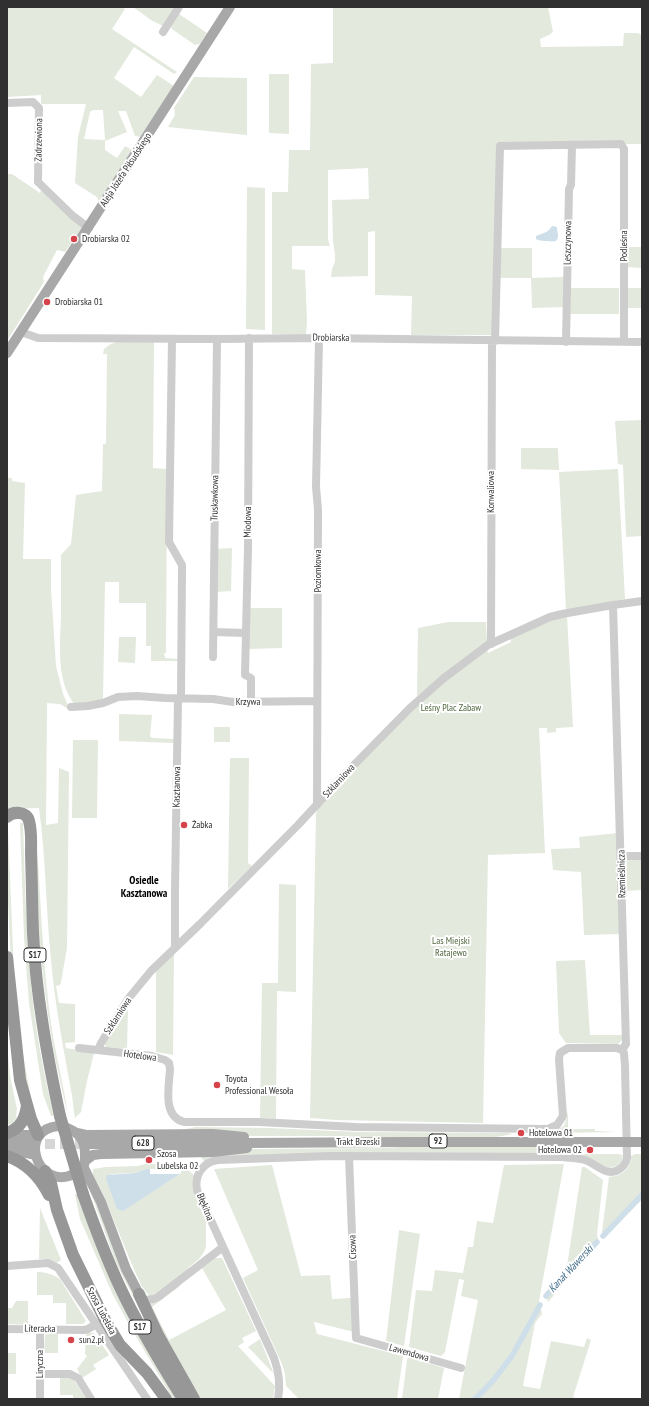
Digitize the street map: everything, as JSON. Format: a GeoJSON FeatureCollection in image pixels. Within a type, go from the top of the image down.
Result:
{"type":"FeatureCollection","features":[{"type":"Feature","properties":{"kind":"highway","name":"S17"},"geometry":{"type":"LineString","coordinates":[[7,817],[12,813],[19,813],[26,815],[29,820],[36,971],[44,1033],[60,1116],[104,1252],[147,1339],[183,1399]]}},
{"type":"Feature","properties":{"kind":"highway"},"geometry":{"type":"LineString","coordinates":[[7,957],[20,1080],[34,1140]]}},
{"type":"Feature","properties":{"kind":"highway"},"geometry":{"type":"LineString","coordinates":[[7,1134],[21,1124],[27,1105]]}},
{"type":"Feature","properties":{"kind":"highway"},"geometry":{"type":"LineString","coordinates":[[7,1156],[22,1163],[33,1172],[45,1186],[57,1210]]}},
{"type":"Feature","properties":{"kind":"highway"},"geometry":{"type":"LineString","coordinates":[[45,1171],[51,1183],[57,1210]]}},
{"type":"Feature","properties":{"kind":"highway","name":"Szosa Lubelska"},"geometry":{"type":"LineString","coordinates":[[57,1210],[77,1264],[105,1320],[120,1345],[147,1373],[163,1394]]}},
{"type":"Feature","properties":{"kind":"highway"},"geometry":{"type":"LineString","coordinates":[[139,1294],[158,1335],[194,1399]]}},
{"type":"Feature","properties":{"kind":"main road","name":"Aleja Józefa Piłsudskiego"},"geometry":{"type":"LineString","coordinates":[[7,353],[89,228],[230,7]]}},
{"type":"Feature","properties":{"kind":"main road"},"geometry":{"type":"LineString","coordinates":[[7,1144],[34,1140],[47,1128],[58,1126],[69,1128],[77,1133],[83,1141],[84,1164],[99,1198],[126,1269],[139,1294]]}},
{"type":"Feature","properties":{"kind":"main road"},"geometry":{"type":"LineString","coordinates":[[77,1133],[213,1134],[242,1137],[263,1142]]}},
{"type":"Feature","properties":{"kind":"main road"},"geometry":{"type":"LineString","coordinates":[[7,1134],[34,1140]]}},
{"type":"Feature","properties":{"kind":"main road"},"geometry":{"type":"LineString","coordinates":[[34,1140],[36,1155],[45,1171],[54,1176],[62,1177],[74,1174],[93,1155],[213,1152],[244,1149],[263,1142]]}},
{"type":"Feature","properties":{"kind":"main road","name":"Trakt Brzeski"},"geometry":{"type":"LineString","coordinates":[[88,1144],[263,1142],[642,1142]]}},
{"type":"Feature","properties":{"kind":"main road"},"geometry":{"type":"LineString","coordinates":[[7,1153],[27,1153],[36,1155]]}},
{"type":"Feature","properties":{"kind":"street"},"geometry":{"type":"LineString","coordinates":[[162,32],[179,7]]}},
{"type":"Feature","properties":{"kind":"street","name":"Zadrzewiona"},"geometry":{"type":"LineString","coordinates":[[7,103],[33,102],[39,108],[38,182],[89,228]]}},
{"type":"Feature","properties":{"kind":"street","name":"Podleśna"},"geometry":{"type":"LineString","coordinates":[[572,145],[621,144],[624,149],[624,342]]}},
{"type":"Feature","properties":{"kind":"street","name":"Konwaliowa"},"geometry":{"type":"LineString","coordinates":[[491,644],[493,341],[500,146],[572,145]]}},
{"type":"Feature","properties":{"kind":"street","name":"Leszczynowa"},"geometry":{"type":"LineString","coordinates":[[566,342],[569,189],[571,186],[572,145]]}},
{"type":"Feature","properties":{"kind":"street","name":"Drobiarska"},"geometry":{"type":"LineString","coordinates":[[20,332],[38,338],[319,338],[642,342]]}},
{"type":"Feature","properties":{"kind":"street","name":"Miodowa"},"geometry":{"type":"LineString","coordinates":[[249,338],[250,401],[245,675],[251,678],[251,702]]}},
{"type":"Feature","properties":{"kind":"street","name":"Poziomkowa"},"geometry":{"type":"LineString","coordinates":[[317,805],[318,509],[316,487],[319,338]]}},
{"type":"Feature","properties":{"kind":"street","name":"Kasztanowa"},"geometry":{"type":"LineString","coordinates":[[172,339],[169,542],[182,565],[175,890],[176,948]]}},
{"type":"Feature","properties":{"kind":"street","name":"Truskawkowa"},"geometry":{"type":"LineString","coordinates":[[213,657],[217,339]]}},
{"type":"Feature","properties":{"kind":"street","name":"Szklarniowa"},"geometry":{"type":"LineString","coordinates":[[98,1050],[128,999],[151,971],[176,948],[298,825],[410,708],[444,678],[491,644],[550,617],[614,604],[642,601]]}},
{"type":"Feature","properties":{"kind":"street","name":"Rzemieślnicza"},"geometry":{"type":"LineString","coordinates":[[614,604],[626,1044],[622,1050],[624,1053],[625,1066],[627,1142]]}},
{"type":"Feature","properties":{"kind":"street"},"geometry":{"type":"LineString","coordinates":[[214,632],[246,633]]}},
{"type":"Feature","properties":{"kind":"street","name":"Krzywa"},"geometry":{"type":"LineString","coordinates":[[71,707],[103,703],[118,697],[137,696],[213,699],[233,702],[317,701]]}},
{"type":"Feature","properties":{"kind":"street"},"geometry":{"type":"LineString","coordinates":[[621,856],[642,856]]}},
{"type":"Feature","properties":{"kind":"street","name":"Hotelowa"},"geometry":{"type":"LineString","coordinates":[[79,1048],[152,1056],[165,1060],[169,1063],[170,1069],[169,1106],[171,1114],[174,1118],[184,1122],[259,1122],[356,1127],[552,1128],[562,1119],[563,1112],[559,1060],[560,1053],[568,1048],[617,1048],[622,1050]]}},
{"type":"Feature","properties":{"kind":"street","name":"Trakt Brzeski"},"geometry":{"type":"LineString","coordinates":[[225,1160],[349,1156],[576,1158],[585,1160],[611,1173],[618,1171],[625,1165],[627,1158],[627,1142]]}},
{"type":"Feature","properties":{"kind":"street","name":"Cisowa"},"geometry":{"type":"LineString","coordinates":[[349,1156],[356,1338]]}},
{"type":"Feature","properties":{"kind":"street","name":"Błękitna"},"geometry":{"type":"LineString","coordinates":[[225,1160],[208,1163],[199,1173],[196,1183],[197,1190],[278,1370],[280,1382],[278,1399]]}},
{"type":"Feature","properties":{"kind":"street"},"geometry":{"type":"LineString","coordinates":[[139,1294],[145,1300],[154,1299],[223,1247]]}},
{"type":"Feature","properties":{"kind":"street"},"geometry":{"type":"LineString","coordinates":[[7,1266],[43,1263],[51,1264],[61,1271],[147,1399]]}},
{"type":"Feature","properties":{"kind":"street","name":"Literacka"},"geometry":{"type":"LineString","coordinates":[[7,1329],[84,1330],[96,1324]]}},
{"type":"Feature","properties":{"kind":"street","name":"Liryczna"},"geometry":{"type":"LineString","coordinates":[[40,1329],[40,1399]]}},
{"type":"Feature","properties":{"kind":"street","name":"Lawendowa"},"geometry":{"type":"LineString","coordinates":[[356,1338],[461,1368]]}},
{"type":"Feature","properties":{"kind":"street"},"geometry":{"type":"LineString","coordinates":[[40,1374],[70,1374],[78,1378],[91,1399]]}},
{"type":"Feature","properties":{"kind":"green space"},"geometry":{"type":"Polygon","coordinates":[[[7,7],[121,7],[125,9],[112,29],[177,72],[174,74],[134,47],[114,78],[141,97],[157,75],[174,86],[141,137],[135,136],[126,111],[118,111],[127,132],[105,141],[105,150],[117,158],[125,146],[132,150],[99,202],[97,197],[75,183],[78,137],[86,104],[41,104],[41,95],[7,97],[7,7]],[[93,110],[90,112],[84,139],[105,140],[103,110],[93,110]]]}},
{"type":"Feature","properties":{"kind":"green space"},"geometry":{"type":"Polygon","coordinates":[[[133,7],[176,7],[163,26],[151,20],[133,7]]]}},
{"type":"Feature","properties":{"kind":"green space"},"geometry":{"type":"Polygon","coordinates":[[[333,7],[548,7],[553,32],[540,39],[541,47],[623,46],[624,33],[638,33],[641,35],[642,144],[623,144],[622,140],[498,143],[493,335],[411,335],[412,296],[375,295],[375,231],[368,232],[368,276],[331,277],[335,262],[332,200],[369,199],[368,168],[328,170],[328,240],[330,246],[292,246],[292,269],[305,270],[306,335],[272,334],[272,192],[288,192],[289,150],[310,150],[311,64],[333,63],[333,7]]]}},
{"type":"Feature","properties":{"kind":"green space"},"geometry":{"type":"Polygon","coordinates":[[[179,14],[207,33],[200,44],[195,45],[172,29],[171,26],[179,14]]]}},
{"type":"Feature","properties":{"kind":"green space"},"geometry":{"type":"Polygon","coordinates":[[[269,74],[289,74],[289,134],[269,133],[269,74]]]}},
{"type":"Feature","properties":{"kind":"green space"},"geometry":{"type":"Polygon","coordinates":[[[194,77],[247,78],[247,135],[168,127],[175,115],[174,108],[194,77]]]}},
{"type":"Feature","properties":{"kind":"green space"},"geometry":{"type":"Polygon","coordinates":[[[7,174],[12,174],[40,193],[41,190],[83,226],[65,252],[57,250],[43,277],[44,282],[7,341],[7,174]]]}},
{"type":"Feature","properties":{"kind":"green space"},"geometry":{"type":"Polygon","coordinates":[[[247,187],[265,188],[265,330],[246,329],[247,187]]]}},
{"type":"Feature","properties":{"kind":"green space"},"geometry":{"type":"Polygon","coordinates":[[[627,247],[642,247],[642,268],[627,267],[627,247]]]}},
{"type":"Feature","properties":{"kind":"green space"},"geometry":{"type":"Polygon","coordinates":[[[500,248],[532,248],[532,278],[564,277],[563,307],[532,308],[531,278],[500,278],[500,248]]]}},
{"type":"Feature","properties":{"kind":"green space"},"geometry":{"type":"Polygon","coordinates":[[[571,288],[619,288],[619,314],[570,314],[571,288]]]}},
{"type":"Feature","properties":{"kind":"green space"},"geometry":{"type":"Polygon","coordinates":[[[627,288],[642,288],[642,308],[626,308],[627,288]]]}},
{"type":"Feature","properties":{"kind":"green space"},"geometry":{"type":"Polygon","coordinates":[[[122,340],[154,341],[153,468],[167,469],[166,653],[164,653],[165,658],[179,659],[179,661],[151,661],[151,646],[146,646],[146,603],[119,603],[119,582],[105,582],[103,700],[75,705],[69,696],[65,685],[60,663],[61,555],[71,544],[76,495],[102,491],[103,444],[106,444],[107,354],[103,354],[104,349],[109,345],[122,340]]]}},
{"type":"Feature","properties":{"kind":"green space"},"geometry":{"type":"Polygon","coordinates":[[[642,420],[642,536],[626,537],[623,465],[618,464],[615,421],[642,420]]]}},
{"type":"Feature","properties":{"kind":"green space"},"geometry":{"type":"Polygon","coordinates":[[[521,448],[558,448],[559,470],[521,469],[521,448]]]}},
{"type":"Feature","properties":{"kind":"green space"},"geometry":{"type":"Polygon","coordinates":[[[618,469],[625,599],[566,610],[559,472],[618,469]]]}},
{"type":"Feature","properties":{"kind":"green space"},"geometry":{"type":"Polygon","coordinates":[[[7,478],[12,478],[12,481],[25,483],[23,559],[51,559],[51,588],[56,666],[63,694],[70,710],[60,704],[47,703],[46,825],[58,823],[59,768],[69,772],[67,948],[61,982],[60,985],[56,986],[59,1003],[75,1004],[75,1042],[65,1043],[66,1048],[94,1053],[81,1112],[75,1118],[53,977],[39,808],[7,809],[7,478]]]}},
{"type":"Feature","properties":{"kind":"green space"},"geometry":{"type":"Polygon","coordinates":[[[232,548],[231,591],[216,592],[215,549],[232,548]]]}},
{"type":"Feature","properties":{"kind":"green space"},"geometry":{"type":"Polygon","coordinates":[[[249,608],[282,608],[282,648],[249,649],[249,608]]]}},
{"type":"Feature","properties":{"kind":"green space"},"geometry":{"type":"Polygon","coordinates":[[[567,616],[573,727],[556,728],[556,732],[547,733],[547,728],[539,728],[545,853],[488,855],[483,1123],[336,1120],[310,1118],[316,813],[318,807],[418,704],[461,668],[487,649],[488,653],[511,642],[510,638],[543,622],[567,616]]]}},
{"type":"Feature","properties":{"kind":"green space"},"geometry":{"type":"Polygon","coordinates":[[[448,622],[486,622],[487,642],[417,696],[418,628],[448,622]]]}},
{"type":"Feature","properties":{"kind":"green space"},"geometry":{"type":"Polygon","coordinates":[[[119,637],[136,637],[135,663],[118,662],[119,637]]]}},
{"type":"Feature","properties":{"kind":"green space"},"geometry":{"type":"Polygon","coordinates":[[[119,714],[152,715],[150,736],[152,738],[175,739],[175,743],[119,741],[119,714]]]}},
{"type":"Feature","properties":{"kind":"green space"},"geometry":{"type":"Polygon","coordinates":[[[214,727],[230,727],[230,742],[214,742],[214,727]]]}},
{"type":"Feature","properties":{"kind":"green space"},"geometry":{"type":"Polygon","coordinates":[[[73,740],[98,740],[97,818],[72,818],[73,740]]]}},
{"type":"Feature","properties":{"kind":"green space"},"geometry":{"type":"Polygon","coordinates":[[[230,758],[249,758],[248,863],[252,866],[228,889],[230,758]]]}},
{"type":"Feature","properties":{"kind":"green space"},"geometry":{"type":"Polygon","coordinates":[[[20,823],[23,823],[27,935],[33,1002],[47,1088],[54,1116],[51,1116],[43,1094],[29,1003],[24,937],[20,823]]]}},
{"type":"Feature","properties":{"kind":"green space"},"geometry":{"type":"Polygon","coordinates":[[[8,829],[14,974],[22,1049],[32,1104],[27,1092],[11,967],[8,901],[8,829]]]}},
{"type":"Feature","properties":{"kind":"green space"},"geometry":{"type":"Polygon","coordinates":[[[36,833],[48,999],[68,1116],[54,1054],[38,933],[36,833]]]}},
{"type":"Feature","properties":{"kind":"green space"},"geometry":{"type":"Polygon","coordinates":[[[618,833],[621,934],[584,935],[581,872],[553,870],[551,849],[580,848],[579,837],[618,833]]]}},
{"type":"Feature","properties":{"kind":"green space"},"geometry":{"type":"Polygon","coordinates":[[[642,858],[642,890],[625,891],[624,864],[630,859],[642,858]]]}},
{"type":"Feature","properties":{"kind":"green space"},"geometry":{"type":"Polygon","coordinates":[[[279,884],[296,885],[296,992],[277,991],[276,1119],[260,1118],[262,983],[278,983],[279,884]]]}},
{"type":"Feature","properties":{"kind":"green space"},"geometry":{"type":"Polygon","coordinates":[[[174,952],[173,1055],[156,1052],[156,970],[174,952]]]}},
{"type":"Feature","properties":{"kind":"green space"},"geometry":{"type":"Polygon","coordinates":[[[585,960],[590,1035],[623,1035],[623,1039],[618,1044],[566,1043],[559,1033],[556,961],[585,960]]]}},
{"type":"Feature","properties":{"kind":"green space"},"geometry":{"type":"Polygon","coordinates":[[[128,1006],[127,1049],[106,1047],[104,1042],[128,1006]]]}},
{"type":"Feature","properties":{"kind":"green space"},"geometry":{"type":"Polygon","coordinates":[[[7,1044],[10,1076],[17,1109],[17,1117],[13,1123],[7,1125],[7,1044]]]}},
{"type":"Feature","properties":{"kind":"green space"},"geometry":{"type":"Polygon","coordinates":[[[568,1110],[568,1129],[595,1129],[595,1131],[618,1132],[550,1133],[564,1126],[568,1110]]]}},
{"type":"Feature","properties":{"kind":"green space"},"geometry":{"type":"Polygon","coordinates":[[[195,1127],[269,1128],[357,1132],[513,1134],[496,1137],[377,1138],[340,1136],[242,1136],[182,1130],[195,1127]]]}},
{"type":"Feature","properties":{"kind":"green space"},"geometry":{"type":"Polygon","coordinates":[[[429,1145],[560,1147],[581,1149],[585,1151],[557,1153],[556,1155],[204,1161],[201,1157],[249,1149],[388,1148],[429,1145]]]}},
{"type":"Feature","properties":{"kind":"green space"},"geometry":{"type":"Polygon","coordinates":[[[635,1154],[642,1154],[642,1199],[603,1239],[602,1232],[609,1177],[618,1175],[625,1171],[631,1161],[631,1156],[635,1154]]]}},
{"type":"Feature","properties":{"kind":"green space"},"geometry":{"type":"Polygon","coordinates":[[[578,1155],[623,1155],[621,1162],[617,1166],[609,1168],[578,1155]]]}},
{"type":"Feature","properties":{"kind":"green space"},"geometry":{"type":"Polygon","coordinates":[[[145,1164],[190,1164],[194,1168],[187,1165],[168,1169],[146,1169],[135,1173],[109,1174],[163,1185],[180,1174],[182,1170],[187,1169],[194,1175],[194,1191],[206,1222],[206,1246],[204,1252],[199,1259],[188,1268],[188,1270],[156,1296],[149,1296],[141,1285],[103,1194],[93,1175],[93,1169],[138,1166],[145,1164]]]}},
{"type":"Feature","properties":{"kind":"green space"},"geometry":{"type":"Polygon","coordinates":[[[564,1164],[539,1301],[542,1314],[535,1323],[523,1386],[540,1389],[551,1341],[584,1347],[587,1338],[591,1340],[573,1397],[578,1399],[459,1399],[478,1300],[461,1296],[464,1280],[459,1279],[445,1352],[441,1356],[409,1347],[416,1290],[432,1291],[435,1270],[463,1273],[468,1247],[473,1247],[477,1221],[493,1223],[504,1165],[564,1164]]]}},
{"type":"Feature","properties":{"kind":"green space"},"geometry":{"type":"Polygon","coordinates":[[[272,1165],[301,1276],[330,1275],[332,1299],[351,1298],[354,1332],[314,1322],[317,1334],[403,1356],[397,1399],[299,1399],[286,1386],[282,1364],[243,1278],[258,1270],[214,1169],[272,1165]]]}},
{"type":"Feature","properties":{"kind":"green space"},"geometry":{"type":"Polygon","coordinates":[[[582,1167],[585,1167],[603,1180],[597,1234],[599,1243],[548,1302],[545,1293],[567,1266],[582,1167]]]}},
{"type":"Feature","properties":{"kind":"green space"},"geometry":{"type":"Polygon","coordinates":[[[88,1185],[162,1352],[116,1263],[88,1185]]]}},
{"type":"Feature","properties":{"kind":"green space"},"geometry":{"type":"Polygon","coordinates":[[[75,1194],[77,1194],[176,1399],[173,1399],[113,1295],[80,1219],[75,1194]]]}},
{"type":"Feature","properties":{"kind":"green space"},"geometry":{"type":"Polygon","coordinates":[[[40,1208],[61,1260],[57,1263],[47,1259],[39,1259],[40,1208]]]}},
{"type":"Feature","properties":{"kind":"green space"},"geometry":{"type":"Polygon","coordinates":[[[399,1230],[420,1234],[404,1346],[386,1341],[399,1230]]]}},
{"type":"Feature","properties":{"kind":"green space"},"geometry":{"type":"Polygon","coordinates":[[[215,1258],[222,1258],[256,1331],[242,1338],[244,1342],[238,1346],[275,1386],[273,1399],[199,1399],[146,1303],[155,1303],[179,1285],[180,1286],[152,1307],[169,1340],[226,1310],[202,1268],[215,1258]]]}},
{"type":"Feature","properties":{"kind":"green space"},"geometry":{"type":"Polygon","coordinates":[[[37,1272],[43,1272],[60,1279],[86,1321],[83,1324],[66,1324],[66,1303],[53,1303],[53,1295],[37,1295],[37,1272]]]}},
{"type":"Feature","properties":{"kind":"green space"},"geometry":{"type":"Polygon","coordinates":[[[16,1301],[28,1301],[28,1325],[7,1324],[7,1308],[12,1308],[16,1301]]]}},
{"type":"Feature","properties":{"kind":"green space"},"geometry":{"type":"Polygon","coordinates":[[[7,1332],[8,1353],[16,1353],[16,1374],[7,1374],[7,1332]]]}},
{"type":"Feature","properties":{"kind":"green space"},"geometry":{"type":"Polygon","coordinates":[[[47,1333],[58,1333],[58,1353],[44,1353],[45,1335],[47,1333]]]}},
{"type":"Feature","properties":{"kind":"green space"},"geometry":{"type":"Polygon","coordinates":[[[86,1333],[94,1333],[109,1355],[93,1365],[96,1369],[82,1378],[77,1369],[87,1356],[85,1354],[86,1333]]]}},
{"type":"Feature","properties":{"kind":"green space"},"geometry":{"type":"Polygon","coordinates":[[[260,1339],[274,1374],[248,1347],[260,1339]]]}},
{"type":"Feature","properties":{"kind":"green space"},"geometry":{"type":"Polygon","coordinates":[[[408,1357],[444,1368],[438,1399],[402,1399],[408,1357]]]}},
{"type":"Feature","properties":{"kind":"green space"},"geometry":{"type":"Polygon","coordinates":[[[60,1377],[70,1377],[74,1380],[86,1399],[73,1399],[73,1395],[60,1395],[60,1377]]]}},
{"type":"Feature","properties":{"kind":"water"},"geometry":{"type":"Polygon","coordinates":[[[552,226],[557,227],[558,236],[556,241],[536,239],[536,236],[547,231],[552,226]]]}},
{"type":"Feature","properties":{"kind":"water"},"geometry":{"type":"Polygon","coordinates":[[[150,1169],[150,1174],[180,1174],[123,1211],[117,1209],[106,1179],[107,1175],[135,1173],[150,1169]]]}},
{"type":"Feature","properties":{"kind":"waterway","name":"Kanał Wawerski"},"geometry":{"type":"LineString","coordinates":[[603,1236],[642,1195]]}},
{"type":"Feature","properties":{"kind":"waterway","name":"Kanał Wawerski"},"geometry":{"type":"LineString","coordinates":[[546,1296],[597,1242]]}},
{"type":"Feature","properties":{"kind":"waterway","name":"Kanał Wawerski"},"geometry":{"type":"LineString","coordinates":[[475,1399],[492,1382],[512,1356],[540,1305]]}},
{"type":"Feature","properties":{"kind":"tunnel"},"geometry":{"type":"LineString","coordinates":[[30,1144],[88,1144]]}},
{"type":"Feature","properties":{"kind":"place","name":"Drobiarska 02"},"geometry":{"type":"Point","coordinates":[74,239]}},
{"type":"Feature","properties":{"kind":"place","name":"Drobiarska 01"},"geometry":{"type":"Point","coordinates":[47,302]}},
{"type":"Feature","properties":{"kind":"place","name":"Żabka"},"geometry":{"type":"Point","coordinates":[184,825]}},
{"type":"Feature","properties":{"kind":"place","name":"Toyota Professional Wesoła"},"geometry":{"type":"Point","coordinates":[217,1085]}},
{"type":"Feature","properties":{"kind":"place","name":"Hotelowa 01"},"geometry":{"type":"Point","coordinates":[521,1133]}},
{"type":"Feature","properties":{"kind":"place","name":"Hotelowa 02"},"geometry":{"type":"Point","coordinates":[590,1150]}},
{"type":"Feature","properties":{"kind":"place","name":"Szosa Lubelska 02"},"geometry":{"type":"Point","coordinates":[149,1160]}},
{"type":"Feature","properties":{"kind":"place","name":"sun2.pl"},"geometry":{"type":"Point","coordinates":[71,1340]}},
{"type":"Feature","properties":{"kind":"district","name":"Osiedle Kasztanowa"},"geometry":{"type":"Point","coordinates":[144,887]}},
{"type":"Feature","properties":{"kind":"park label","name":"Leśny Plac Zabaw"},"geometry":{"type":"Point","coordinates":[451,708]}},
{"type":"Feature","properties":{"kind":"park label","name":"Las Miejski Ratajewo"},"geometry":{"type":"Point","coordinates":[451,946]}}]}
